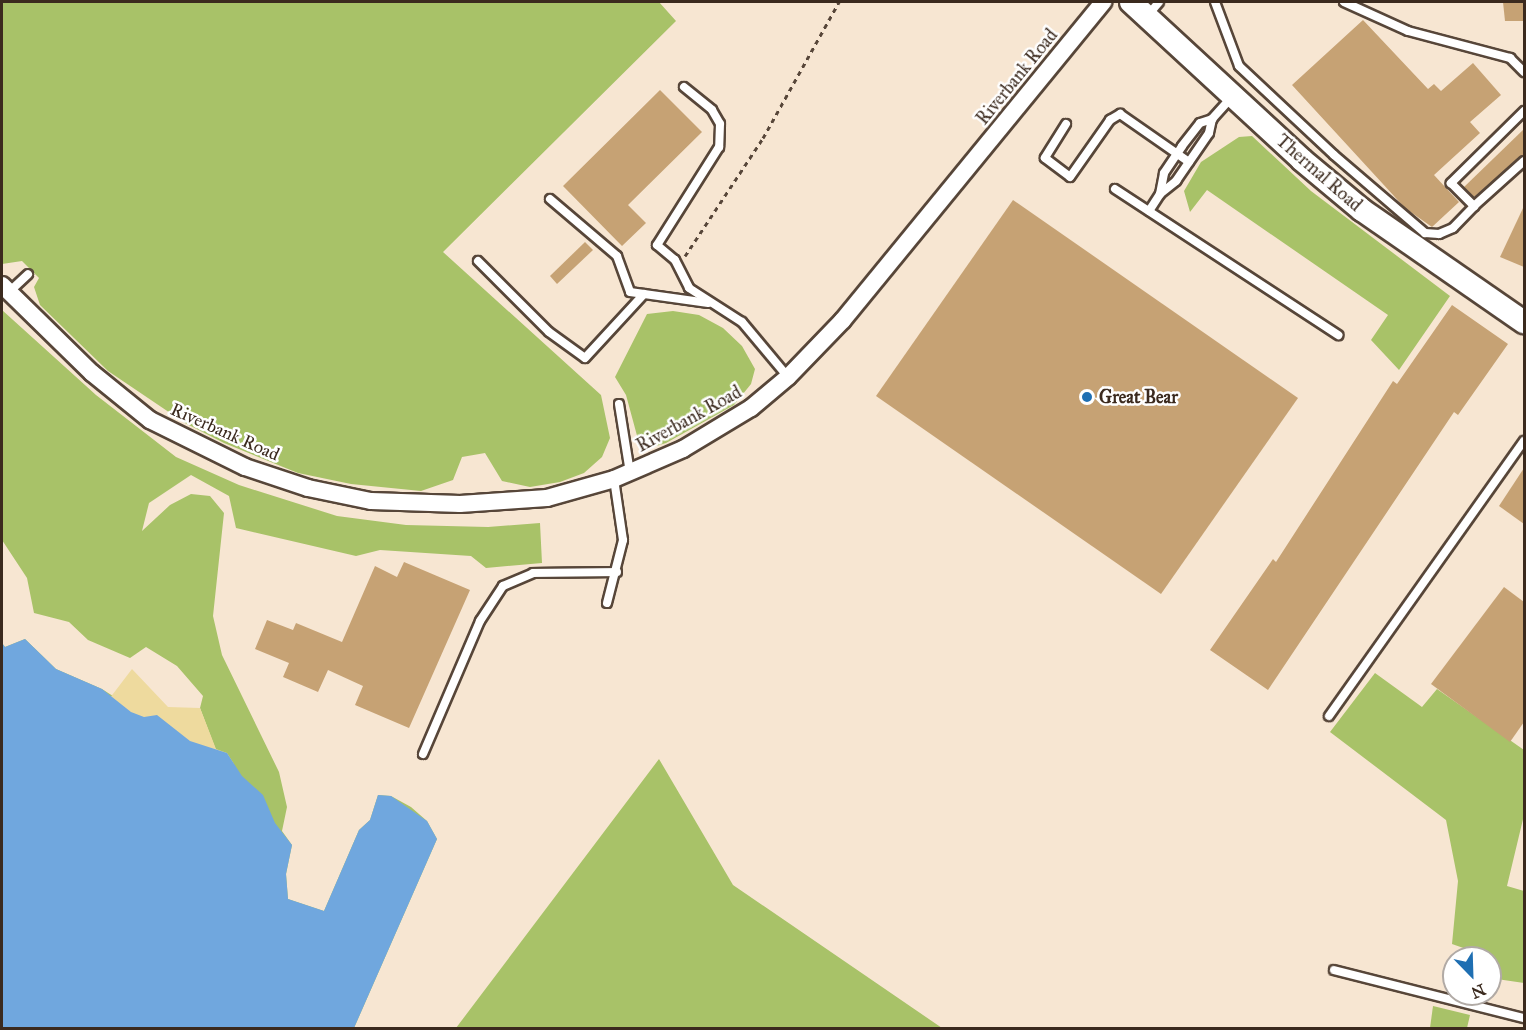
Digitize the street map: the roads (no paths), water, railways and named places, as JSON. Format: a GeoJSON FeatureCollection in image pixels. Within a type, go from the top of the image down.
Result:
{"type":"FeatureCollection","features":[{"type":"Feature","properties":{"kind":"street","name":"Riverbank Road"},"geometry":{"type":"LineString","coordinates":[[5,289],[92,373],[150,420],[245,467],[308,488],[371,501],[460,504],[547,498],[622,476],[716,431],[788,377],[843,320],[1103,2]]}},
{"type":"Feature","properties":{"kind":"street","name":"Thermal Road"},"geometry":{"type":"LineString","coordinates":[[1146,6],[1302,160],[1362,210],[1524,322]]}},
{"type":"Feature","properties":{"kind":"lane"},"geometry":{"type":"LineString","coordinates":[[1215,2],[1239,66],[1334,155],[1425,233],[1439,234],[1453,228],[1524,161]]}},
{"type":"Feature","properties":{"kind":"lane"},"geometry":{"type":"LineString","coordinates":[[1344,2],[1408,31],[1510,58],[1524,72]]}},
{"type":"Feature","properties":{"kind":"lane"},"geometry":{"type":"LineString","coordinates":[[684,87],[712,110],[720,124],[719,147],[657,245],[678,266],[689,288],[742,322],[788,377]]}},
{"type":"Feature","properties":{"kind":"lane"},"geometry":{"type":"LineString","coordinates":[[1149,211],[1160,194],[1176,182],[1209,133],[1212,119],[1234,94]]}},
{"type":"Feature","properties":{"kind":"lane"},"geometry":{"type":"LineString","coordinates":[[1474,206],[1451,183],[1524,111]]}},
{"type":"Feature","properties":{"kind":"lane"},"geometry":{"type":"LineString","coordinates":[[1066,124],[1045,158],[1070,177],[1110,120],[1120,114],[1189,162]]}},
{"type":"Feature","properties":{"kind":"lane"},"geometry":{"type":"LineString","coordinates":[[1160,194],[1164,173],[1177,154],[1200,123],[1212,119]]}},
{"type":"Feature","properties":{"kind":"lane"},"geometry":{"type":"LineString","coordinates":[[1115,189],[1338,335]]}},
{"type":"Feature","properties":{"kind":"lane"},"geometry":{"type":"LineString","coordinates":[[550,199],[616,256],[630,292],[715,304]]}},
{"type":"Feature","properties":{"kind":"lane"},"geometry":{"type":"LineString","coordinates":[[478,261],[549,332],[585,358],[644,294]]}},
{"type":"Feature","properties":{"kind":"lane"},"geometry":{"type":"LineString","coordinates":[[5,289],[28,274]]}},
{"type":"Feature","properties":{"kind":"lane"},"geometry":{"type":"LineString","coordinates":[[607,603],[617,572],[623,540],[619,404]]}},
{"type":"Feature","properties":{"kind":"lane"},"geometry":{"type":"LineString","coordinates":[[1329,716],[1524,441]]}},
{"type":"Feature","properties":{"kind":"lane"},"geometry":{"type":"LineString","coordinates":[[423,754],[474,635],[503,586],[533,573],[617,572]]}},
{"type":"Feature","properties":{"kind":"lane"},"geometry":{"type":"LineString","coordinates":[[1334,970],[1524,1018]]}},
{"type":"Feature","properties":{"kind":"water"},"geometry":{"type":"Polygon","coordinates":[[[25,639],[56,669],[102,689],[131,712],[144,717],[157,715],[190,741],[227,753],[242,776],[263,795],[275,823],[292,845],[286,874],[288,899],[324,911],[359,830],[370,820],[378,795],[391,796],[427,821],[437,839],[354,1028],[2,1028],[2,643],[5,647],[25,639]]]}},
{"type":"Feature","properties":{"kind":"place","name":"Great Bear"},"geometry":{"type":"Point","coordinates":[1087,397]}}]}
